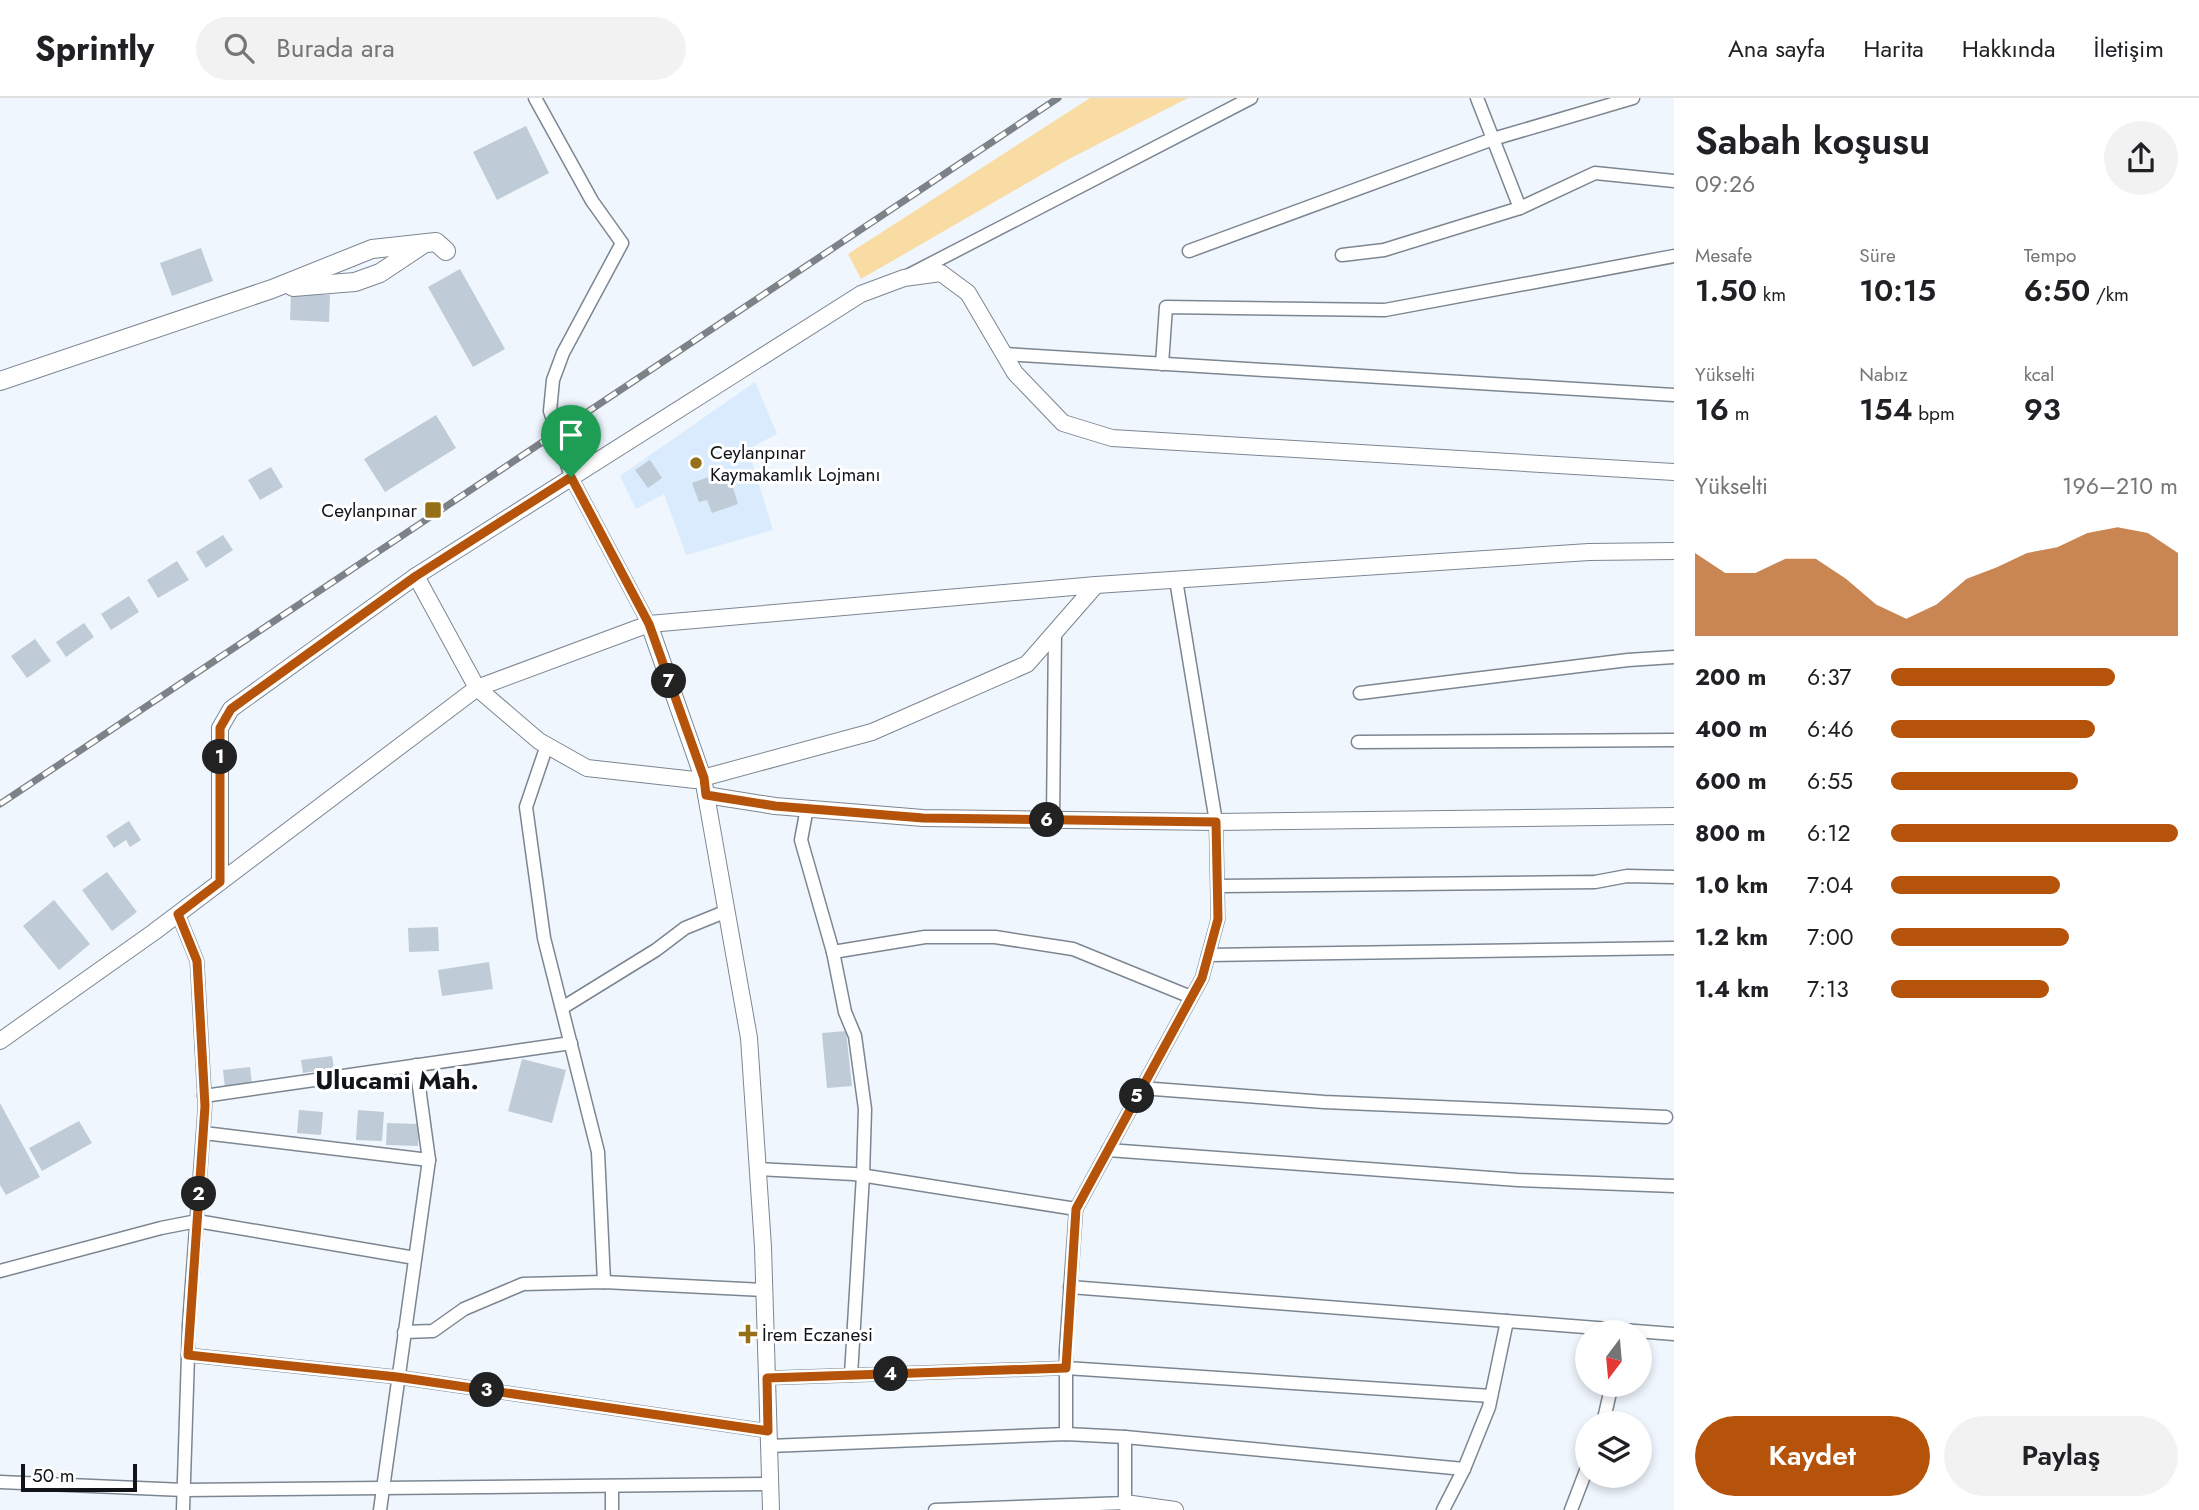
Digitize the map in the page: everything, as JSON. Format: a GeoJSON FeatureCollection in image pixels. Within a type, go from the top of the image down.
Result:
{"type":"FeatureCollection","features":[{"type":"Feature","properties":{"kind":"main road"},"geometry":{"type":"LineString","coordinates":[[0,381],[272,289],[372,249],[436,242],[446,251]]}},
{"type":"Feature","properties":{"kind":"main road"},"geometry":{"type":"LineString","coordinates":[[272,289],[355,282],[380,273],[425,243]]}},
{"type":"Feature","properties":{"kind":"street"},"geometry":{"type":"LineString","coordinates":[[536,98],[592,201],[622,243],[568,342],[553,380],[550,411],[571,477],[649,624],[704,778],[748,1038],[764,1290],[771,1510]]}},
{"type":"Feature","properties":{"kind":"street"},"geometry":{"type":"LineString","coordinates":[[220,882],[220,728],[231,709],[416,576],[861,294],[904,278],[1251,98]]}},
{"type":"Feature","properties":{"kind":"street"},"geometry":{"type":"LineString","coordinates":[[1477,98],[1520,208]]}},
{"type":"Feature","properties":{"kind":"street"},"geometry":{"type":"LineString","coordinates":[[1189,251],[1493,139],[1633,98]]}},
{"type":"Feature","properties":{"kind":"street"},"geometry":{"type":"LineString","coordinates":[[1342,255],[1384,250],[1520,208],[1595,173],[1674,181]]}},
{"type":"Feature","properties":{"kind":"street"},"geometry":{"type":"LineString","coordinates":[[1162,364],[1166,307],[1385,310],[1674,256]]}},
{"type":"Feature","properties":{"kind":"street"},"geometry":{"type":"LineString","coordinates":[[904,278],[941,273],[968,293],[1015,373],[1063,423],[1112,438],[1674,472]]}},
{"type":"Feature","properties":{"kind":"street"},"geometry":{"type":"LineString","coordinates":[[1004,354],[1674,395]]}},
{"type":"Feature","properties":{"kind":"street"},"geometry":{"type":"LineString","coordinates":[[0,1041],[178,914],[477,688],[649,624],[1096,585],[1589,552],[1674,551]]}},
{"type":"Feature","properties":{"kind":"street"},"geometry":{"type":"LineString","coordinates":[[416,576],[477,688],[547,746],[587,768],[695,780],[872,732],[1027,663],[1096,585]]}},
{"type":"Feature","properties":{"kind":"street"},"geometry":{"type":"LineString","coordinates":[[1066,1434],[1066,1368],[1076,1209],[1202,978],[1218,919],[1216,822],[1176,580]]}},
{"type":"Feature","properties":{"kind":"street"},"geometry":{"type":"LineString","coordinates":[[1053,820],[1055,631]]}},
{"type":"Feature","properties":{"kind":"street"},"geometry":{"type":"LineString","coordinates":[[1360,693],[1628,660],[1674,657]]}},
{"type":"Feature","properties":{"kind":"street"},"geometry":{"type":"LineString","coordinates":[[1358,742],[1674,740]]}},
{"type":"Feature","properties":{"kind":"street"},"geometry":{"type":"LineString","coordinates":[[547,746],[526,807],[544,938],[598,1152],[604,1282]]}},
{"type":"Feature","properties":{"kind":"street"},"geometry":{"type":"LineString","coordinates":[[706,795],[807,808],[923,818],[1216,822],[1674,816]]}},
{"type":"Feature","properties":{"kind":"street"},"geometry":{"type":"LineString","coordinates":[[807,808],[801,840],[833,952],[845,1012],[855,1036],[865,1109],[851,1375]]}},
{"type":"Feature","properties":{"kind":"street"},"geometry":{"type":"LineString","coordinates":[[1218,886],[1595,882],[1627,876],[1674,877]]}},
{"type":"Feature","properties":{"kind":"street"},"geometry":{"type":"LineString","coordinates":[[562,1008],[685,929],[727,911]]}},
{"type":"Feature","properties":{"kind":"street"},"geometry":{"type":"LineString","coordinates":[[178,914],[197,961],[204,1096],[204,1133],[188,1355],[183,1510]]}},
{"type":"Feature","properties":{"kind":"street"},"geometry":{"type":"LineString","coordinates":[[833,952],[925,937],[995,937],[1073,949],[1191,997]]}},
{"type":"Feature","properties":{"kind":"street"},"geometry":{"type":"LineString","coordinates":[[1208,955],[1674,948]]}},
{"type":"Feature","properties":{"kind":"street"},"geometry":{"type":"LineString","coordinates":[[204,1096],[571,1043]]}},
{"type":"Feature","properties":{"kind":"street"},"geometry":{"type":"LineString","coordinates":[[380,1510],[429,1160],[416,1065]]}},
{"type":"Feature","properties":{"kind":"street"},"geometry":{"type":"LineString","coordinates":[[1141,1088],[1324,1102],[1666,1117]]}},
{"type":"Feature","properties":{"kind":"street"},"geometry":{"type":"LineString","coordinates":[[204,1133],[429,1160]]}},
{"type":"Feature","properties":{"kind":"street"},"geometry":{"type":"LineString","coordinates":[[1108,1150],[1518,1180],[1674,1186]]}},
{"type":"Feature","properties":{"kind":"street"},"geometry":{"type":"LineString","coordinates":[[758,1169],[863,1175],[1076,1209]]}},
{"type":"Feature","properties":{"kind":"street"},"geometry":{"type":"LineString","coordinates":[[0,1271],[197,1221],[415,1258]]}},
{"type":"Feature","properties":{"kind":"street"},"geometry":{"type":"LineString","coordinates":[[404,1332],[432,1331],[464,1309],[523,1284],[604,1282],[764,1290]]}},
{"type":"Feature","properties":{"kind":"street"},"geometry":{"type":"LineString","coordinates":[[1070,1287],[1575,1327]]}},
{"type":"Feature","properties":{"kind":"street"},"geometry":{"type":"LineString","coordinates":[[1443,1510],[1464,1469],[1489,1407],[1507,1321]]}},
{"type":"Feature","properties":{"kind":"street"},"geometry":{"type":"LineString","coordinates":[[1652,1333],[1674,1334]]}},
{"type":"Feature","properties":{"kind":"street"},"geometry":{"type":"LineString","coordinates":[[188,1355],[397,1377],[769,1439],[1066,1434],[1125,1437],[1464,1469]]}},
{"type":"Feature","properties":{"kind":"street"},"geometry":{"type":"LineString","coordinates":[[767,1378],[1066,1368],[1491,1396]]}},
{"type":"Feature","properties":{"kind":"street"},"geometry":{"type":"LineString","coordinates":[[1125,1437],[1125,1503]]}},
{"type":"Feature","properties":{"kind":"street"},"geometry":{"type":"LineString","coordinates":[[0,1482],[184,1490],[770,1484]]}},
{"type":"Feature","properties":{"kind":"street"},"geometry":{"type":"LineString","coordinates":[[612,1486],[612,1510]]}},
{"type":"Feature","properties":{"kind":"street"},"geometry":{"type":"LineString","coordinates":[[1571,1510],[1579,1488]]}},
{"type":"Feature","properties":{"kind":"street"},"geometry":{"type":"LineString","coordinates":[[935,1510],[1125,1503],[1175,1510]]}},
{"type":"Feature","properties":{"kind":"shaded area"},"geometry":{"type":"Polygon","coordinates":[[[1090,98],[1188,98],[1067,160],[861,279],[848,254],[1090,98]]]}},
{"type":"Feature","properties":{"kind":"shaded area","name":"Ceylanpınar Kaymakamlık Lojmanı"},"geometry":{"type":"Polygon","coordinates":[[[755,382],[777,434],[748,449],[773,530],[686,555],[664,494],[636,509],[620,476],[755,382]]]}},
{"type":"Feature","properties":{"kind":"building"},"geometry":{"type":"Polygon","coordinates":[[[526,126],[549,173],[497,200],[473,152],[526,126]]]}},
{"type":"Feature","properties":{"kind":"building"},"geometry":{"type":"Polygon","coordinates":[[[201,248],[213,281],[172,296],[160,263],[201,248]]]}},
{"type":"Feature","properties":{"kind":"building"},"geometry":{"type":"Polygon","coordinates":[[[460,269],[505,349],[473,367],[428,287],[460,269]]]}},
{"type":"Feature","properties":{"kind":"building"},"geometry":{"type":"Polygon","coordinates":[[[291,293],[330,295],[329,322],[290,320],[291,293]]]}},
{"type":"Feature","properties":{"kind":"building"},"geometry":{"type":"Polygon","coordinates":[[[436,415],[456,448],[385,492],[364,459],[436,415]]]}},
{"type":"Feature","properties":{"kind":"building"},"geometry":{"type":"Polygon","coordinates":[[[650,460],[662,478],[648,488],[635,470],[650,460]]]}},
{"type":"Feature","properties":{"kind":"building"},"geometry":{"type":"Polygon","coordinates":[[[271,467],[283,487],[260,500],[248,480],[271,467]]]}},
{"type":"Feature","properties":{"kind":"building","name":"Ceylanpınar Kaymakamlık Lojmanı"},"geometry":{"type":"Polygon","coordinates":[[[720,473],[724,484],[731,481],[738,504],[712,513],[707,500],[699,502],[692,483],[720,473]]]}},
{"type":"Feature","properties":{"kind":"building"},"geometry":{"type":"Polygon","coordinates":[[[223,535],[233,550],[206,568],[196,552],[223,535]]]}},
{"type":"Feature","properties":{"kind":"building"},"geometry":{"type":"Polygon","coordinates":[[[177,561],[189,580],[158,598],[147,580],[177,561]]]}},
{"type":"Feature","properties":{"kind":"building"},"geometry":{"type":"Polygon","coordinates":[[[129,596],[139,612],[111,630],[101,614],[129,596]]]}},
{"type":"Feature","properties":{"kind":"building"},"geometry":{"type":"Polygon","coordinates":[[[84,623],[94,637],[66,657],[56,642],[84,623]]]}},
{"type":"Feature","properties":{"kind":"building"},"geometry":{"type":"Polygon","coordinates":[[[35,639],[51,661],[27,678],[11,656],[35,639]]]}},
{"type":"Feature","properties":{"kind":"building"},"geometry":{"type":"Polygon","coordinates":[[[129,821],[141,840],[130,847],[126,840],[114,848],[106,836],[129,821]]]}},
{"type":"Feature","properties":{"kind":"building"},"geometry":{"type":"Polygon","coordinates":[[[107,872],[137,912],[112,931],[82,890],[107,872]]]}},
{"type":"Feature","properties":{"kind":"building"},"geometry":{"type":"Polygon","coordinates":[[[54,900],[90,944],[59,970],[23,926],[54,900]]]}},
{"type":"Feature","properties":{"kind":"building"},"geometry":{"type":"Polygon","coordinates":[[[438,927],[439,951],[409,952],[408,928],[438,927]]]}},
{"type":"Feature","properties":{"kind":"building"},"geometry":{"type":"Polygon","coordinates":[[[489,962],[493,989],[442,996],[438,970],[489,962]]]}},
{"type":"Feature","properties":{"kind":"building"},"geometry":{"type":"Polygon","coordinates":[[[846,1031],[852,1086],[827,1088],[822,1033],[846,1031]]]}},
{"type":"Feature","properties":{"kind":"building"},"geometry":{"type":"Polygon","coordinates":[[[332,1056],[334,1068],[303,1073],[301,1060],[332,1056]]]}},
{"type":"Feature","properties":{"kind":"building"},"geometry":{"type":"Polygon","coordinates":[[[522,1059],[566,1070],[552,1123],[508,1111],[522,1059]]]}},
{"type":"Feature","properties":{"kind":"building"},"geometry":{"type":"Polygon","coordinates":[[[250,1067],[252,1084],[225,1088],[223,1070],[250,1067]]]}},
{"type":"Feature","properties":{"kind":"building"},"geometry":{"type":"Polygon","coordinates":[[[0,1103],[40,1177],[6,1195],[0,1185],[0,1103]]]}},
{"type":"Feature","properties":{"kind":"building"},"geometry":{"type":"Polygon","coordinates":[[[299,1110],[323,1112],[321,1135],[297,1133],[299,1110]]]}},
{"type":"Feature","properties":{"kind":"building"},"geometry":{"type":"Polygon","coordinates":[[[358,1110],[384,1112],[382,1141],[356,1140],[358,1110]]]}},
{"type":"Feature","properties":{"kind":"building"},"geometry":{"type":"Polygon","coordinates":[[[79,1121],[92,1143],[42,1171],[29,1148],[79,1121]]]}},
{"type":"Feature","properties":{"kind":"building"},"geometry":{"type":"Polygon","coordinates":[[[387,1123],[419,1124],[418,1146],[386,1145],[387,1123]]]}},
{"type":"Feature","properties":{"kind":"railway"},"geometry":{"type":"LineString","coordinates":[[0,804],[1058,98]]}},
{"type":"Feature","properties":{"kind":"place","name":"Ceylanpınar Kaymakamlık Lojmanı"},"geometry":{"type":"Point","coordinates":[696,463]}},
{"type":"Feature","properties":{"kind":"place","name":"Ceylanpınar"},"geometry":{"type":"Point","coordinates":[433,510]}},
{"type":"Feature","properties":{"kind":"place","name":"İrem Eczanesi"},"geometry":{"type":"Point","coordinates":[748,1334]}},
{"type":"Feature","properties":{"kind":"district","name":"Ulucami Mah."},"geometry":{"type":"Point","coordinates":[397,1080]}},
{"type":"Feature","properties":{"kind":"route"},"geometry":{"type":"LineString","coordinates":[[571,477],[649,624],[704,778],[706,795],[775,806],[923,818],[1216,822],[1218,919],[1202,978],[1076,1209],[1066,1368],[767,1378],[768,1431],[397,1377],[188,1355],[205,1106],[197,961],[178,914],[220,882],[220,728],[231,709],[416,576],[571,477]]}}]}
